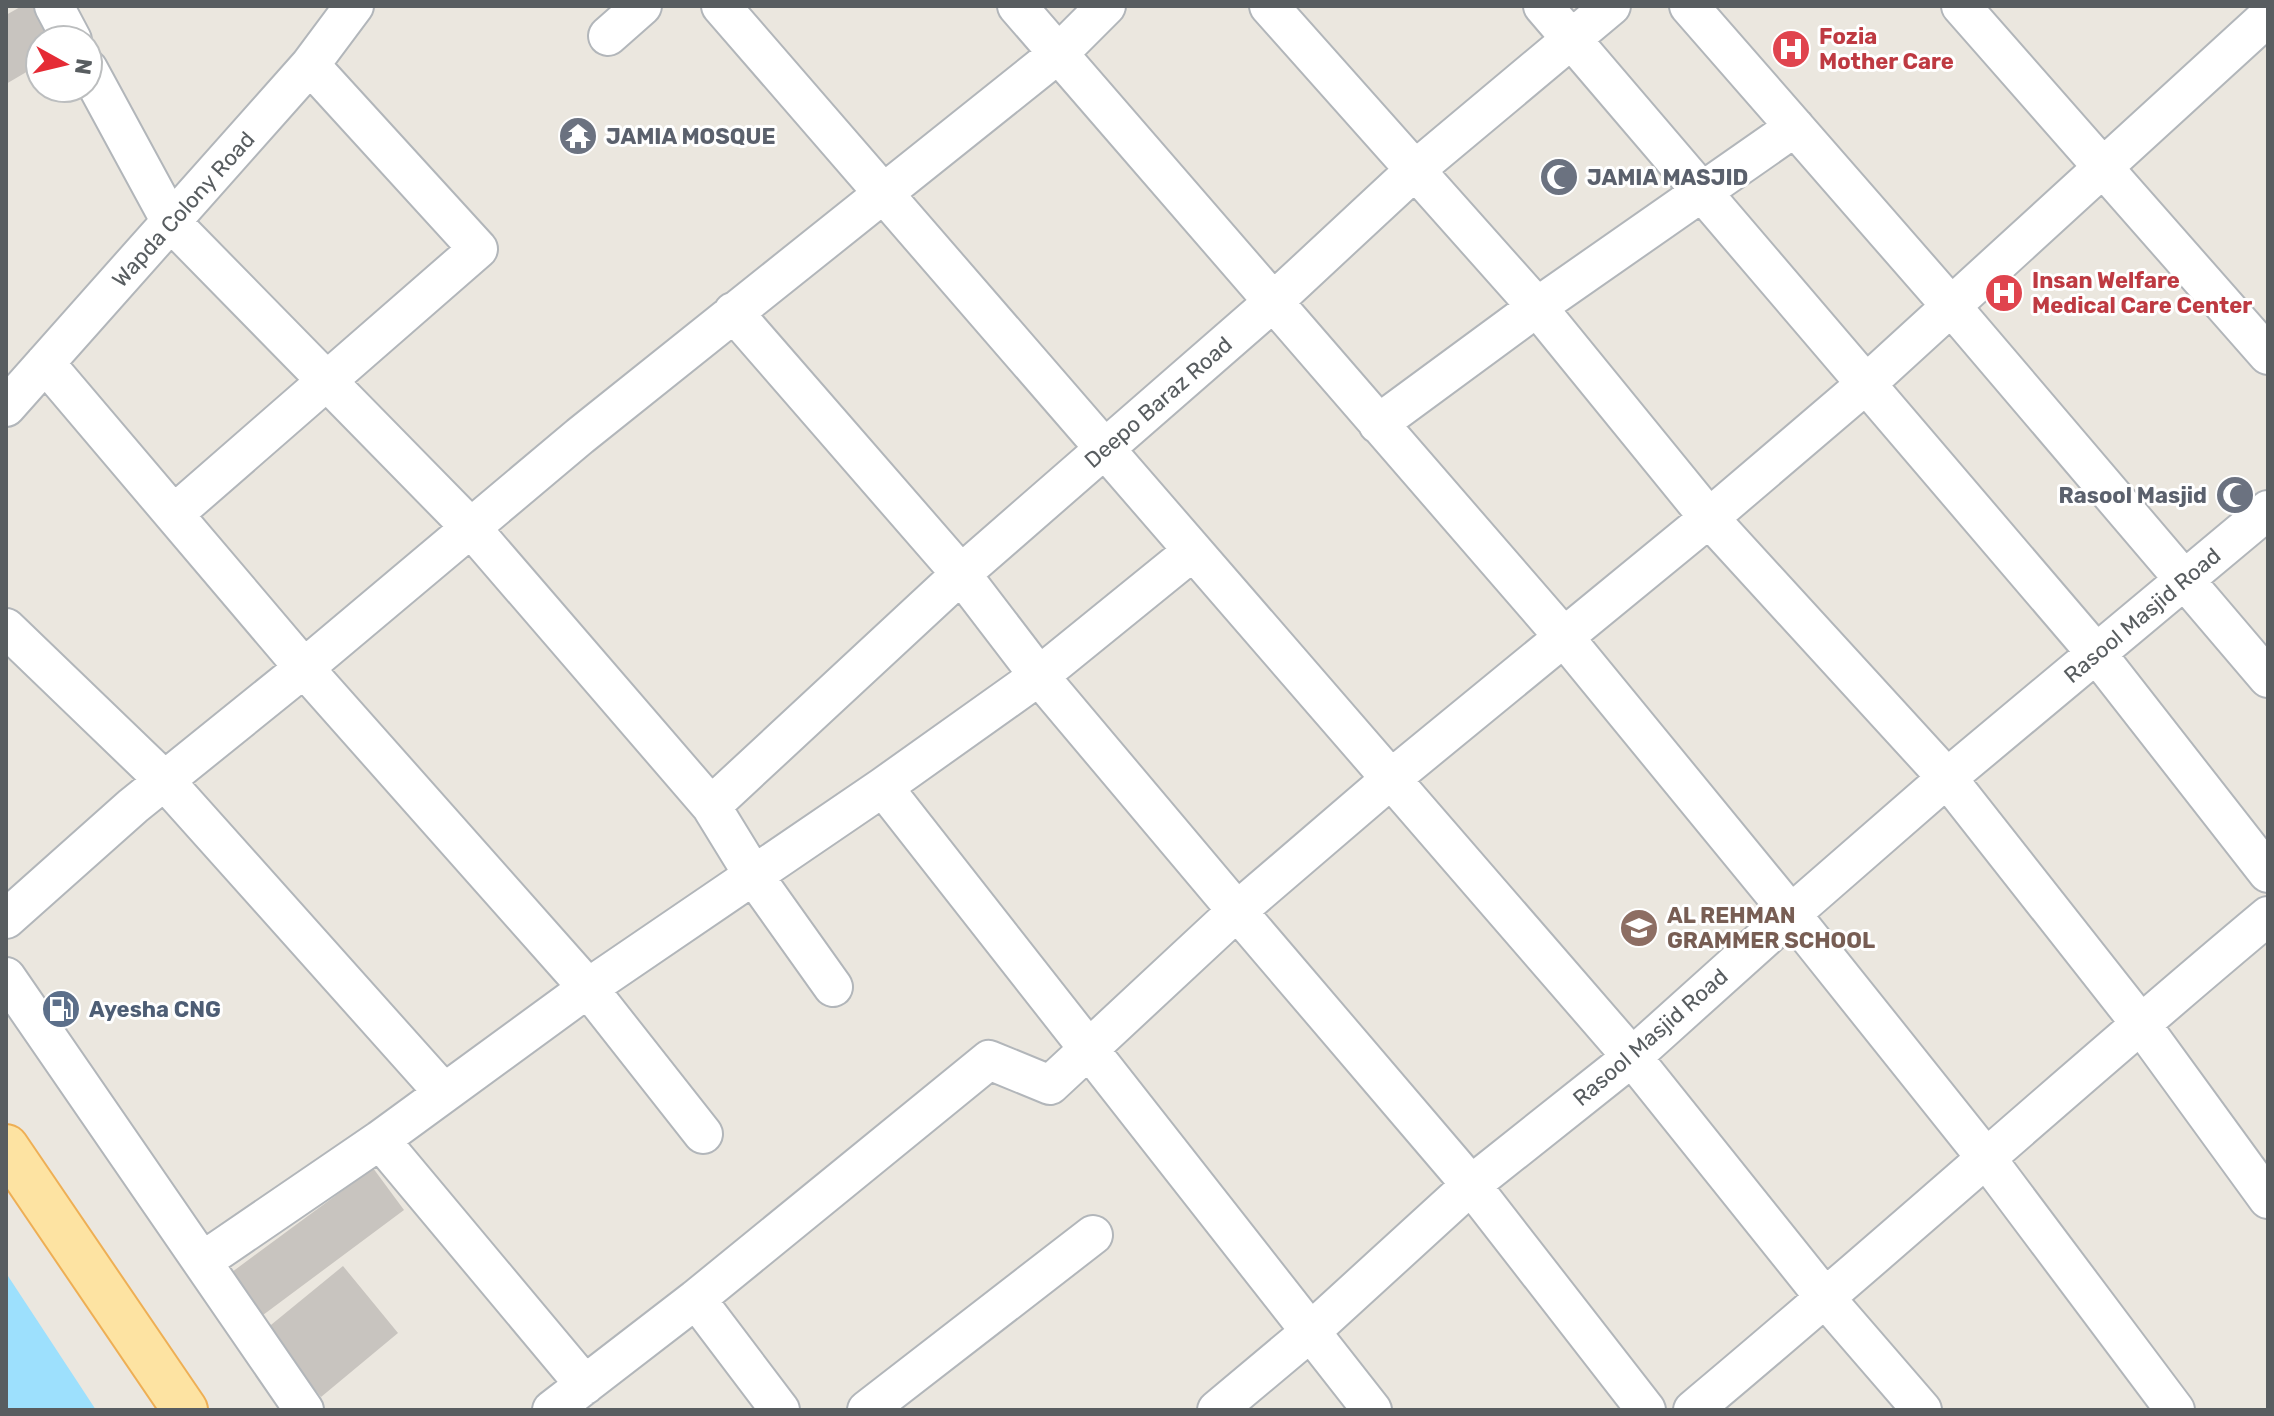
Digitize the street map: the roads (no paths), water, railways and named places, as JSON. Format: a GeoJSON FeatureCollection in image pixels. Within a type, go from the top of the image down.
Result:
{"type":"FeatureCollection","features":[{"type":"Feature","properties":{"kind":"main road"},"geometry":{"type":"LineString","coordinates":[[6,1147],[185,1410]]}},
{"type":"Feature","properties":{"kind":"street"},"geometry":{"type":"LineString","coordinates":[[54,6],[64,24]]}},
{"type":"Feature","properties":{"kind":"street","name":"Wapda Colony Road"},"geometry":{"type":"LineString","coordinates":[[6,407],[310,65],[354,6]]}},
{"type":"Feature","properties":{"kind":"street"},"geometry":{"type":"LineString","coordinates":[[608,36],[642,6]]}},
{"type":"Feature","properties":{"kind":"street"},"geometry":{"type":"LineString","coordinates":[[721,6],[1632,1057],[1826,1299],[1922,1410]]}},
{"type":"Feature","properties":{"kind":"street"},"geometry":{"type":"LineString","coordinates":[[1017,6],[1563,636],[1986,1158],[2175,1410]]}},
{"type":"Feature","properties":{"kind":"street"},"geometry":{"type":"LineString","coordinates":[[6,919],[164,780],[304,668],[580,436],[1059,53],[1106,6]]}},
{"type":"Feature","properties":{"kind":"street"},"geometry":{"type":"LineString","coordinates":[[1269,6],[1537,307],[1709,518],[1947,778],[2140,1023],[2268,1199]]}},
{"type":"Feature","properties":{"kind":"street"},"geometry":{"type":"LineString","coordinates":[[1543,6],[2096,653],[2268,873]]}},
{"type":"Feature","properties":{"kind":"street","name":"Deepo Baraz Road"},"geometry":{"type":"LineString","coordinates":[[711,806],[961,574],[1273,302],[1415,170],[1611,6]]}},
{"type":"Feature","properties":{"kind":"street"},"geometry":{"type":"LineString","coordinates":[[1689,6],[1951,306],[2268,678]]}},
{"type":"Feature","properties":{"kind":"street"},"geometry":{"type":"LineString","coordinates":[[1961,6],[2268,355]]}},
{"type":"Feature","properties":{"kind":"street"},"geometry":{"type":"LineString","coordinates":[[552,1410],[696,1299],[989,1060],[1050,1085],[1237,911],[1392,778],[1709,518],[1866,384],[2103,168],[2261,18]]}},
{"type":"Feature","properties":{"kind":"street"},"geometry":{"type":"LineString","coordinates":[[174,514],[478,249],[310,65]]}},
{"type":"Feature","properties":{"kind":"street"},"geometry":{"type":"LineString","coordinates":[[104,98],[171,222],[472,529],[711,806],[754,876],[833,987]]}},
{"type":"Feature","properties":{"kind":"street"},"geometry":{"type":"LineString","coordinates":[[1378,424],[1537,307],[1795,127]]}},
{"type":"Feature","properties":{"kind":"street"},"geometry":{"type":"LineString","coordinates":[[733,312],[961,574],[1039,676],[1471,1185],[1646,1410]]}},
{"type":"Feature","properties":{"kind":"street"},"geometry":{"type":"LineString","coordinates":[[45,363],[304,668],[588,988],[703,1134]]}},
{"type":"Feature","properties":{"kind":"street","name":"Rasool Masjid Road"},"geometry":{"type":"LineString","coordinates":[[1217,1410],[1309,1333],[1471,1185],[1632,1057],[1947,778],[2268,510]]}},
{"type":"Feature","properties":{"kind":"street"},"geometry":{"type":"LineString","coordinates":[[203,1261],[380,1140],[588,988],[883,787],[1039,676],[1193,551]]}},
{"type":"Feature","properties":{"kind":"street"},"geometry":{"type":"LineString","coordinates":[[6,628],[164,780],[444,1093]]}},
{"type":"Feature","properties":{"kind":"street"},"geometry":{"type":"LineString","coordinates":[[883,787],[1372,1410]]}},
{"type":"Feature","properties":{"kind":"street"},"geometry":{"type":"LineString","coordinates":[[1693,1410],[1826,1299],[2140,1023],[2268,916]]}},
{"type":"Feature","properties":{"kind":"street"},"geometry":{"type":"LineString","coordinates":[[6,977],[304,1410]]}},
{"type":"Feature","properties":{"kind":"street"},"geometry":{"type":"LineString","coordinates":[[380,1140],[585,1385]]}},
{"type":"Feature","properties":{"kind":"street"},"geometry":{"type":"LineString","coordinates":[[867,1410],[1093,1235]]}},
{"type":"Feature","properties":{"kind":"street"},"geometry":{"type":"LineString","coordinates":[[696,1299],[780,1410]]}},
{"type":"Feature","properties":{"kind":"water"},"geometry":{"type":"Polygon","coordinates":[[[6,1273],[96,1410],[6,1410],[6,1273]]]}},
{"type":"Feature","properties":{"kind":"place","name":"Fozia Mother Care"},"geometry":{"type":"Point","coordinates":[1791,49]}},
{"type":"Feature","properties":{"kind":"place","name":"JAMIA MOSQUE"},"geometry":{"type":"Point","coordinates":[578,136]}},
{"type":"Feature","properties":{"kind":"place","name":"JAMIA MASJID"},"geometry":{"type":"Point","coordinates":[1559,177]}},
{"type":"Feature","properties":{"kind":"place","name":"Insan Welfare Medical Care Center"},"geometry":{"type":"Point","coordinates":[2004,293]}},
{"type":"Feature","properties":{"kind":"place","name":"Rasool Masjid"},"geometry":{"type":"Point","coordinates":[2235,495]}},
{"type":"Feature","properties":{"kind":"place","name":"AL REHMAN GRAMMER SCHOOL"},"geometry":{"type":"Point","coordinates":[1639,928]}},
{"type":"Feature","properties":{"kind":"place","name":"Ayesha CNG"},"geometry":{"type":"Point","coordinates":[61,1009]}}]}
